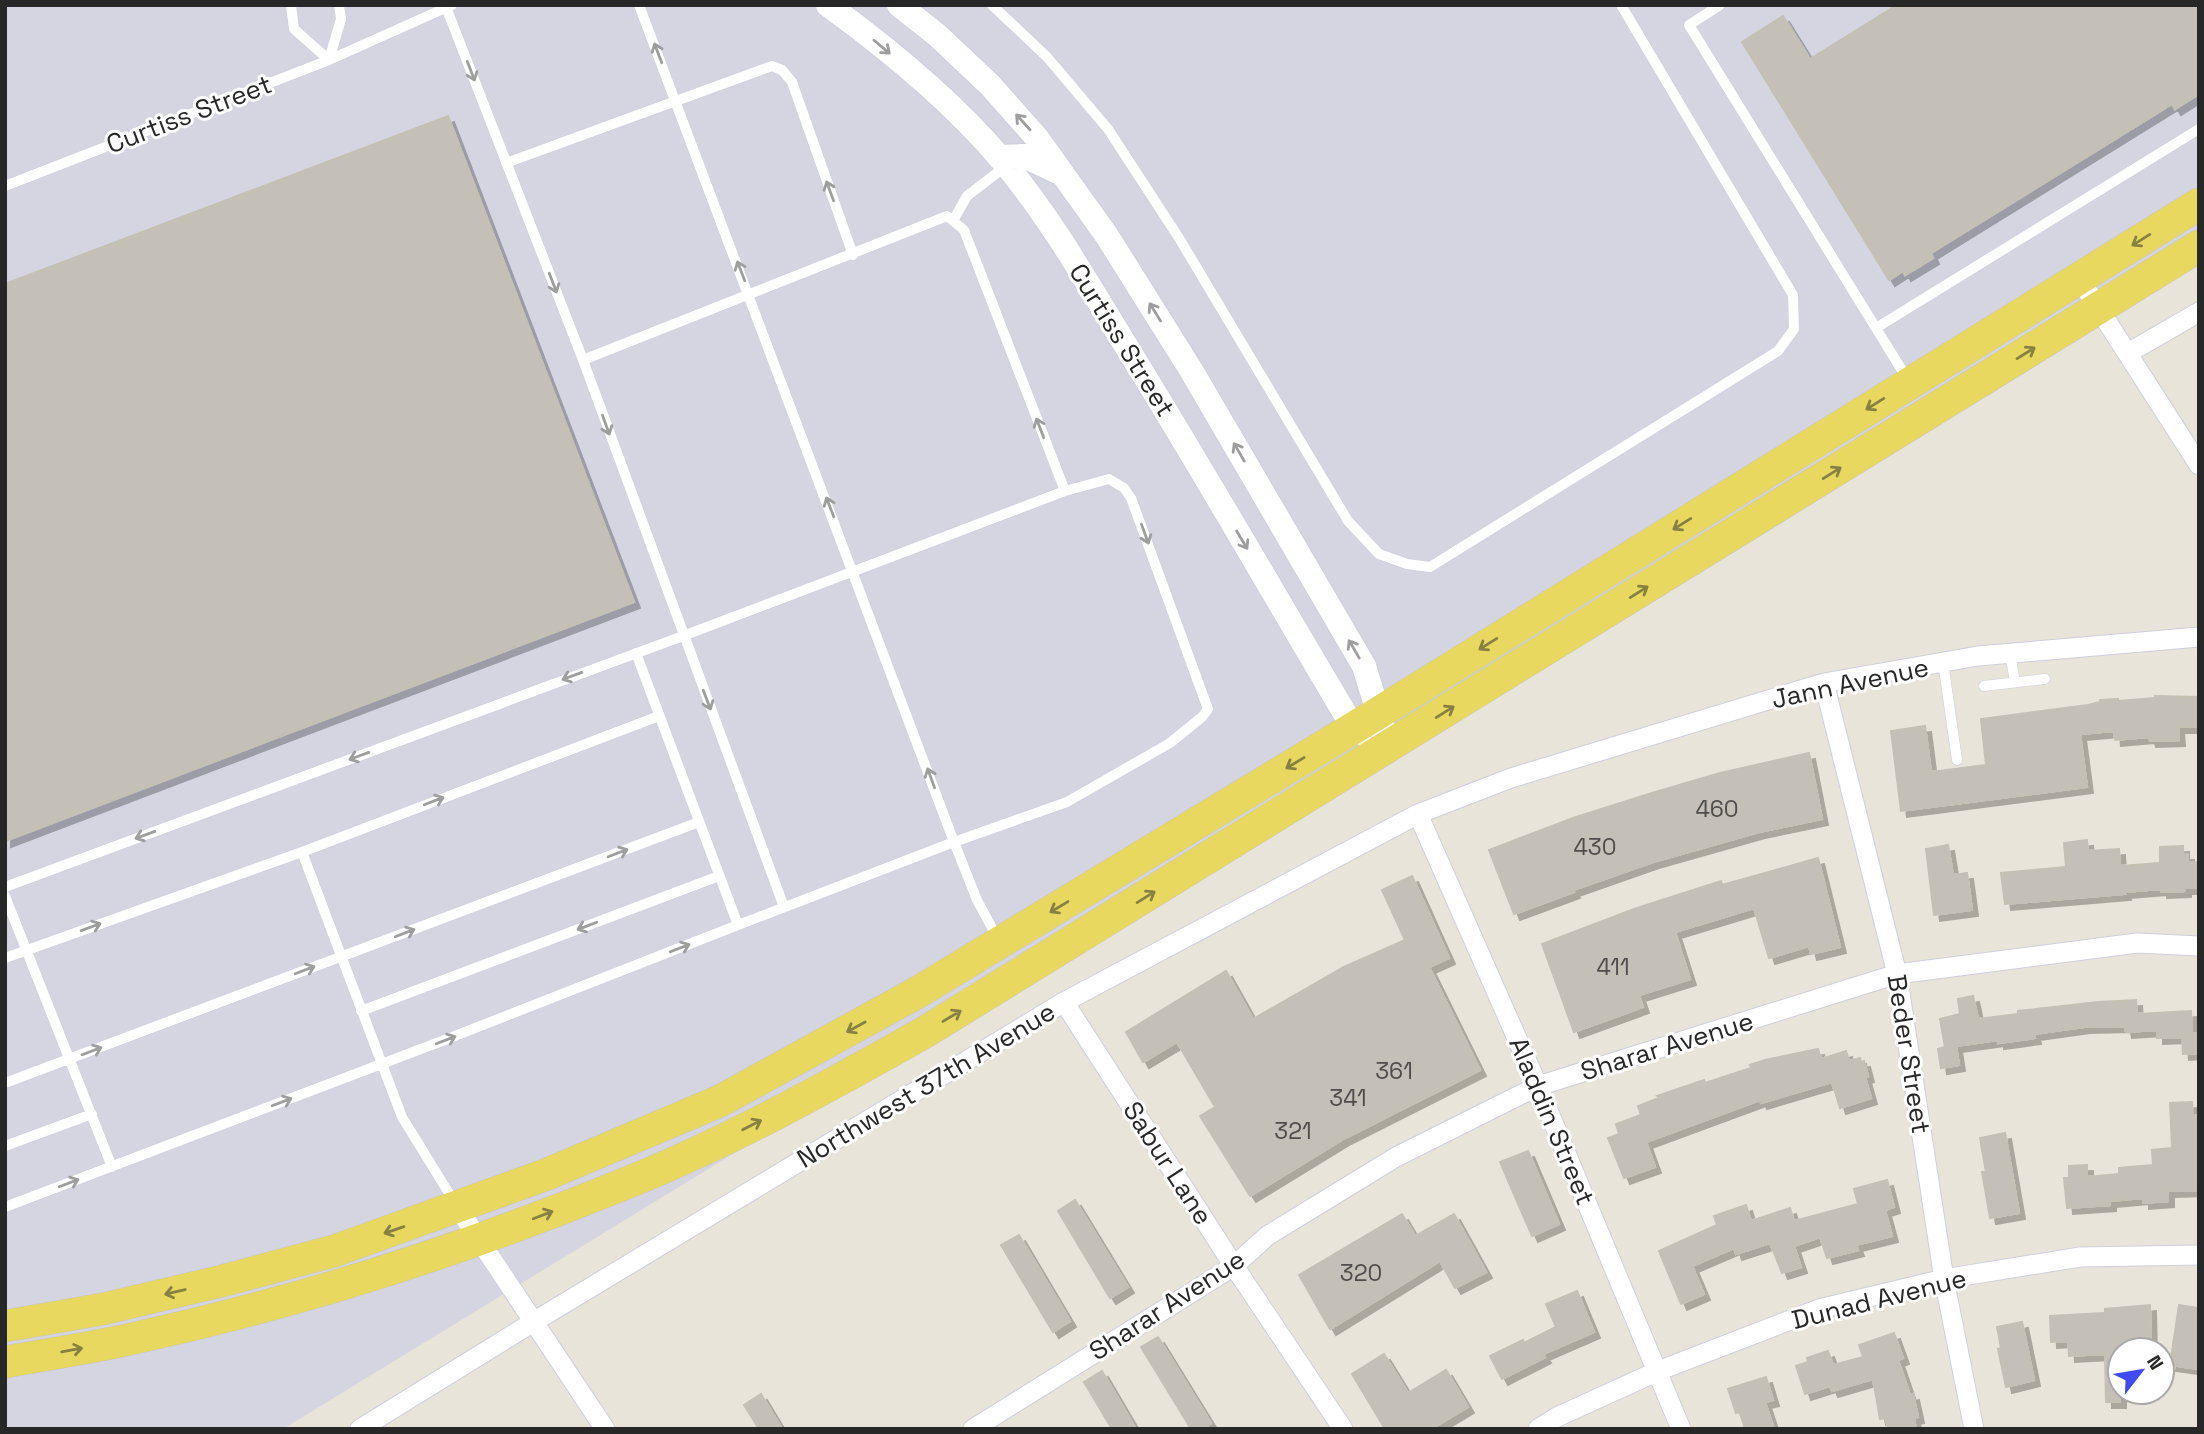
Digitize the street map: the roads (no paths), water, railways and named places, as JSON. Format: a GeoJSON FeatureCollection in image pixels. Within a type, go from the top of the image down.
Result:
{"type":"FeatureCollection","features":[{"type":"Feature","properties":{"kind":"main road"},"geometry":{"type":"LineString","coordinates":[[5,1326],[103,1309],[334,1251],[557,1171],[720,1101],[920,991],[1000,943],[1366,720],[2199,204]]}},
{"type":"Feature","properties":{"kind":"main road"},"geometry":{"type":"LineString","coordinates":[[5,1362],[134,1339],[277,1304],[480,1240],[621,1186],[735,1134],[827,1087],[925,1032],[2199,246]]}},
{"type":"Feature","properties":{"kind":"street","name":"Curtiss Street"},"geometry":{"type":"LineString","coordinates":[[828,5],[910,70],[956,112],[1003,161],[1052,227],[1170,418],[1366,720],[1387,748]]}},
{"type":"Feature","properties":{"kind":"street","name":"Curtiss Street"},"geometry":{"type":"LineString","coordinates":[[900,5],[937,35],[990,85],[1037,138],[1107,236],[1205,394],[1364,666],[1366,720]]}},
{"type":"Feature","properties":{"kind":"street"},"geometry":{"type":"LineString","coordinates":[[1003,161],[1024,156],[1065,176]]}},
{"type":"Feature","properties":{"kind":"street"},"geometry":{"type":"LineString","coordinates":[[2079,278],[2199,465]]}},
{"type":"Feature","properties":{"kind":"street"},"geometry":{"type":"LineString","coordinates":[[2128,353],[2199,312]]}},
{"type":"Feature","properties":{"kind":"street","name":"Jann Avenue"},"geometry":{"type":"LineString","coordinates":[[1511,778],[1824,683],[2010,653],[2199,637]]}},
{"type":"Feature","properties":{"kind":"street","name":"Beder Street"},"geometry":{"type":"LineString","coordinates":[[1824,683],[1896,974],[1944,1279],[1974,1429]]}},
{"type":"Feature","properties":{"kind":"street","name":"Northwest 37th Avenue"},"geometry":{"type":"LineString","coordinates":[[360,1429],[1064,1002],[1418,814],[1511,778]]}},
{"type":"Feature","properties":{"kind":"street","name":"Aladdin Street"},"geometry":{"type":"LineString","coordinates":[[1418,814],[1538,1086],[1681,1429]]}},
{"type":"Feature","properties":{"kind":"street","name":"Sharar Avenue"},"geometry":{"type":"LineString","coordinates":[[973,1429],[1234,1266],[1267,1236],[1396,1157],[1538,1086],[1896,974],[2137,943],[2199,946]]}},
{"type":"Feature","properties":{"kind":"street","name":"Sabur Lane"},"geometry":{"type":"LineString","coordinates":[[1064,1002],[1343,1429]]}},
{"type":"Feature","properties":{"kind":"street"},"geometry":{"type":"LineString","coordinates":[[458,1208],[605,1429]]}},
{"type":"Feature","properties":{"kind":"street","name":"Dunad Avenue"},"geometry":{"type":"LineString","coordinates":[[1538,1429],[1557,1417],[1657,1371],[1819,1309],[1944,1279],[2080,1257],[2199,1255]]}},
{"type":"Feature","properties":{"kind":"lane"},"geometry":{"type":"LineString","coordinates":[[291,5],[294,29],[329,60],[341,19],[339,5]]}},
{"type":"Feature","properties":{"kind":"lane"},"geometry":{"type":"LineString","coordinates":[[639,5],[954,842],[977,900],[1000,943]]}},
{"type":"Feature","properties":{"kind":"lane"},"geometry":{"type":"LineString","coordinates":[[992,5],[1047,57],[1108,129],[1179,238],[1348,521],[1379,554],[1407,564],[1430,567],[1778,351],[1794,330],[1793,295],[1621,5]]}},
{"type":"Feature","properties":{"kind":"lane"},"geometry":{"type":"LineString","coordinates":[[1720,5],[1689,25],[1910,382]]}},
{"type":"Feature","properties":{"kind":"lane"},"geometry":{"type":"LineString","coordinates":[[449,6],[506,163],[583,360],[784,907]]}},
{"type":"Feature","properties":{"kind":"lane","name":"Curtiss Street"},"geometry":{"type":"LineString","coordinates":[[5,186],[329,60],[449,6]]}},
{"type":"Feature","properties":{"kind":"lane"},"geometry":{"type":"LineString","coordinates":[[506,163],[772,66],[782,70],[792,82],[853,255]]}},
{"type":"Feature","properties":{"kind":"lane"},"geometry":{"type":"LineString","coordinates":[[1876,328],[2199,129]]}},
{"type":"Feature","properties":{"kind":"lane"},"geometry":{"type":"LineString","coordinates":[[954,219],[967,196],[1003,161]]}},
{"type":"Feature","properties":{"kind":"lane"},"geometry":{"type":"LineString","coordinates":[[583,360],[947,216],[954,219],[964,230],[1065,491]]}},
{"type":"Feature","properties":{"kind":"lane"},"geometry":{"type":"LineString","coordinates":[[5,887],[683,636],[1065,491],[1110,479],[1124,488],[1131,498],[1208,709],[1170,743],[1067,802],[954,842],[382,1065],[5,1207]]}},
{"type":"Feature","properties":{"kind":"lane"},"geometry":{"type":"LineString","coordinates":[[636,653],[738,925]]}},
{"type":"Feature","properties":{"kind":"lane"},"geometry":{"type":"LineString","coordinates":[[2010,653],[2015,682]]}},
{"type":"Feature","properties":{"kind":"lane"},"geometry":{"type":"LineString","coordinates":[[1943,662],[1957,760]]}},
{"type":"Feature","properties":{"kind":"lane"},"geometry":{"type":"LineString","coordinates":[[1984,686],[2045,679]]}},
{"type":"Feature","properties":{"kind":"lane"},"geometry":{"type":"LineString","coordinates":[[5,958],[302,852],[659,716]]}},
{"type":"Feature","properties":{"kind":"lane"},"geometry":{"type":"LineString","coordinates":[[5,1083],[699,822]]}},
{"type":"Feature","properties":{"kind":"lane"},"geometry":{"type":"LineString","coordinates":[[302,852],[402,1117],[458,1208]]}},
{"type":"Feature","properties":{"kind":"lane"},"geometry":{"type":"LineString","coordinates":[[361,1011],[719,876]]}},
{"type":"Feature","properties":{"kind":"lane"},"geometry":{"type":"LineString","coordinates":[[5,896],[112,1167]]}},
{"type":"Feature","properties":{"kind":"lane"},"geometry":{"type":"LineString","coordinates":[[5,1146],[92,1114]]}}]}
